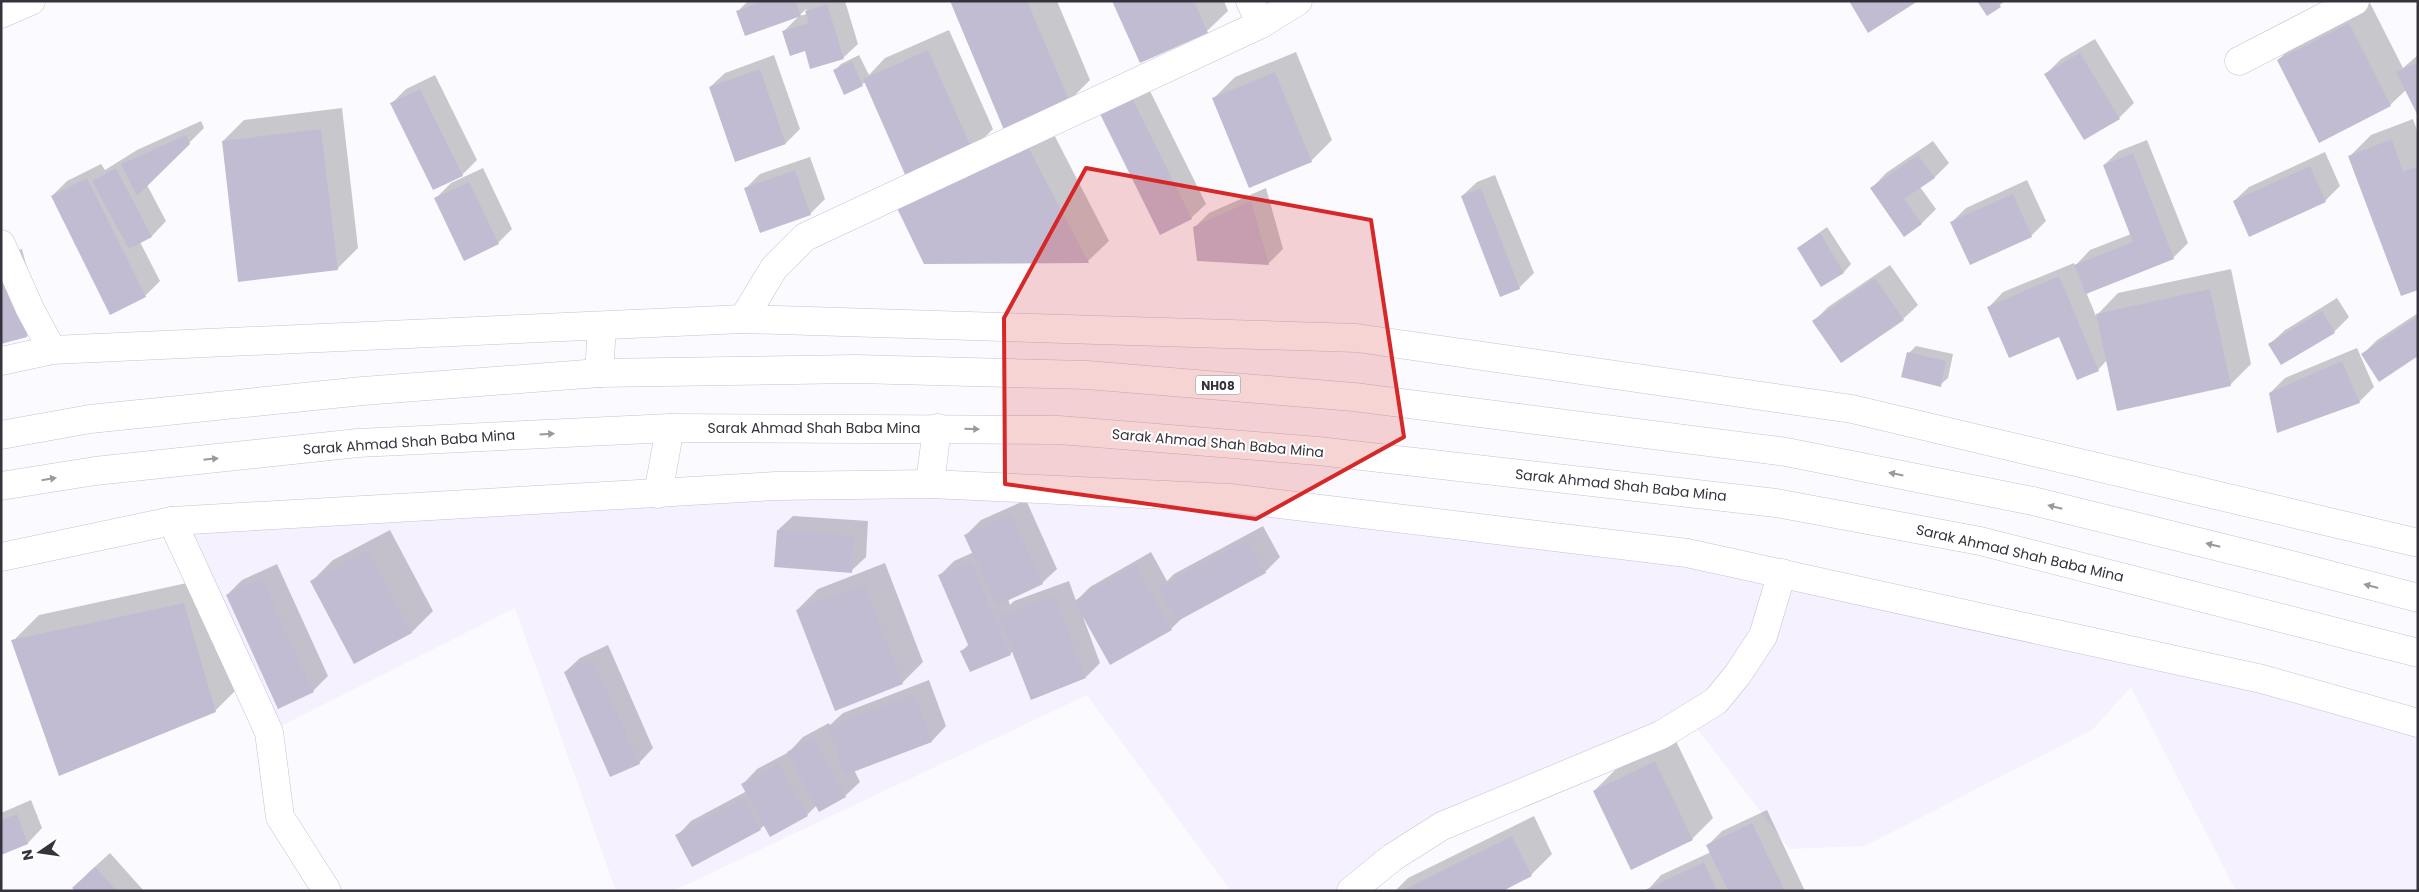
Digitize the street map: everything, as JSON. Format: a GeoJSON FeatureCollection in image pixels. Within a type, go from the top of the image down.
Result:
{"type":"FeatureCollection","features":[{"type":"Feature","properties":{"kind":"main road"},"geometry":{"type":"LineString","coordinates":[[1,14],[31,1]]}},
{"type":"Feature","properties":{"kind":"main road"},"geometry":{"type":"LineString","coordinates":[[743,319],[774,268],[805,237],[1256,13],[1298,1]]}},
{"type":"Feature","properties":{"kind":"main road"},"geometry":{"type":"LineString","coordinates":[[2239,60],[2356,1]]}},
{"type":"Feature","properties":{"kind":"main road"},"geometry":{"type":"LineString","coordinates":[[1,244],[30,309],[52,350]]}},
{"type":"Feature","properties":{"kind":"main road"},"geometry":{"type":"LineString","coordinates":[[1,361],[52,350],[602,327],[743,319],[1357,338],[1852,409],[2418,543]]}},
{"type":"Feature","properties":{"kind":"main road"},"geometry":{"type":"LineString","coordinates":[[599,373],[602,327]]}},
{"type":"Feature","properties":{"kind":"main road","name":"NH08"},"geometry":{"type":"LineString","coordinates":[[1,435],[90,419],[324,395],[599,373],[856,369],[1087,375],[1354,396],[1786,452],[2033,501],[2418,598]]}},
{"type":"Feature","properties":{"kind":"main road"},"geometry":{"type":"LineString","coordinates":[[658,494],[670,428]]}},
{"type":"Feature","properties":{"kind":"main road","name":"Sarak Ahmad Shah Baba Mina"},"geometry":{"type":"LineString","coordinates":[[1,486],[95,472],[358,443],[670,428],[1059,430],[1318,450],[1776,503],[1980,541],[2418,653]]}},
{"type":"Feature","properties":{"kind":"main road"},"geometry":{"type":"LineString","coordinates":[[930,484],[937,428]]}},
{"type":"Feature","properties":{"kind":"main road"},"geometry":{"type":"LineString","coordinates":[[1,557],[172,521],[776,486],[930,484],[1230,498],[1687,553],[2262,679],[2418,723]]}},
{"type":"Feature","properties":{"kind":"main road"},"geometry":{"type":"LineString","coordinates":[[172,521],[269,732],[280,817],[327,891]]}},
{"type":"Feature","properties":{"kind":"main road"},"geometry":{"type":"LineString","coordinates":[[1351,891],[1393,857],[1442,826],[1661,735],[1716,701],[1738,674],[1763,636],[1782,573]]}},
{"type":"Feature","properties":{"kind":"highlighted area"},"geometry":{"type":"Polygon","coordinates":[[[1086,168],[1371,220],[1404,437],[1256,519],[1005,484],[1004,318],[1086,168]]]}},
{"type":"Feature","properties":{"kind":"shaded area"},"geometry":{"type":"Polygon","coordinates":[[[930,484],[1687,553],[2418,723],[2418,891],[2236,891],[2131,687],[2092,730],[1865,846],[1789,849],[1689,718],[1507,800],[1351,891],[1231,891],[1087,695],[673,891],[616,891],[515,608],[269,732],[172,521],[930,484]]]}},
{"type":"Feature","properties":{"kind":"building"},"geometry":{"type":"Polygon","coordinates":[[[764,1],[795,1],[801,16],[745,36],[736,11],[764,1]]]}},
{"type":"Feature","properties":{"kind":"building"},"geometry":{"type":"Polygon","coordinates":[[[950,1],[1027,1],[1070,102],[1004,130],[950,1]]]}},
{"type":"Feature","properties":{"kind":"building"},"geometry":{"type":"Polygon","coordinates":[[[1112,1],[1194,1],[1208,33],[1140,63],[1112,1]]]}},
{"type":"Feature","properties":{"kind":"building"},"geometry":{"type":"Polygon","coordinates":[[[1849,1],[1918,1],[1868,33],[1849,1]]]}},
{"type":"Feature","properties":{"kind":"building"},"geometry":{"type":"Polygon","coordinates":[[[1977,1],[1997,1],[2001,7],[1987,16],[1977,1]]]}},
{"type":"Feature","properties":{"kind":"building"},"geometry":{"type":"Polygon","coordinates":[[[827,4],[844,59],[810,69],[805,51],[790,56],[782,31],[809,23],[805,11],[827,4]]]}},
{"type":"Feature","properties":{"kind":"building"},"geometry":{"type":"Polygon","coordinates":[[[2349,23],[2391,106],[2319,143],[2277,60],[2349,23]]]}},
{"type":"Feature","properties":{"kind":"building"},"geometry":{"type":"Polygon","coordinates":[[[928,50],[973,151],[907,179],[863,79],[928,50]]]}},
{"type":"Feature","properties":{"kind":"building"},"geometry":{"type":"Polygon","coordinates":[[[2080,53],[2120,119],[2084,140],[2044,74],[2080,53]]]}},
{"type":"Feature","properties":{"kind":"building"},"geometry":{"type":"Polygon","coordinates":[[[852,61],[863,86],[844,95],[833,70],[852,61]]]}},
{"type":"Feature","properties":{"kind":"building"},"geometry":{"type":"Polygon","coordinates":[[[2418,62],[2418,116],[2396,72],[2418,62]]]}},
{"type":"Feature","properties":{"kind":"building"},"geometry":{"type":"Polygon","coordinates":[[[760,69],[786,144],[735,162],[709,87],[760,69]]]}},
{"type":"Feature","properties":{"kind":"building"},"geometry":{"type":"Polygon","coordinates":[[[1275,72],[1312,162],[1249,188],[1212,98],[1275,72]]]}},
{"type":"Feature","properties":{"kind":"building"},"geometry":{"type":"Polygon","coordinates":[[[420,89],[463,176],[433,190],[390,103],[420,89]]]}},
{"type":"Feature","properties":{"kind":"building"},"geometry":{"type":"Polygon","coordinates":[[[1132,98],[1192,219],[1160,235],[1100,114],[1132,98]]]}},
{"type":"Feature","properties":{"kind":"building"},"geometry":{"type":"Polygon","coordinates":[[[321,129],[338,270],[238,282],[222,141],[321,129]]]}},
{"type":"Feature","properties":{"kind":"building"},"geometry":{"type":"Polygon","coordinates":[[[186,135],[190,144],[137,196],[121,164],[186,135]]]}},
{"type":"Feature","properties":{"kind":"building"},"geometry":{"type":"Polygon","coordinates":[[[2392,139],[2403,172],[2418,166],[2418,290],[2401,296],[2348,156],[2392,139]]]}},
{"type":"Feature","properties":{"kind":"building"},"geometry":{"type":"Polygon","coordinates":[[[1026,143],[1089,263],[924,264],[895,204],[1026,143]]]}},
{"type":"Feature","properties":{"kind":"building"},"geometry":{"type":"Polygon","coordinates":[[[2133,153],[2174,259],[2086,294],[2074,265],[2133,242],[2103,165],[2133,153]]]}},
{"type":"Feature","properties":{"kind":"building"},"geometry":{"type":"Polygon","coordinates":[[[1918,155],[1935,178],[1904,199],[1922,224],[1904,237],[1870,188],[1918,155]]]}},
{"type":"Feature","properties":{"kind":"building"},"geometry":{"type":"Polygon","coordinates":[[[2310,166],[2326,202],[2249,237],[2233,201],[2310,166]]]}},
{"type":"Feature","properties":{"kind":"building"},"geometry":{"type":"Polygon","coordinates":[[[116,168],[152,237],[129,249],[92,181],[116,168]]]}},
{"type":"Feature","properties":{"kind":"building"},"geometry":{"type":"Polygon","coordinates":[[[795,170],[811,215],[760,233],[744,188],[795,170]]]}},
{"type":"Feature","properties":{"kind":"building"},"geometry":{"type":"Polygon","coordinates":[[[87,178],[146,297],[110,315],[51,196],[87,178]]]}},
{"type":"Feature","properties":{"kind":"building"},"geometry":{"type":"Polygon","coordinates":[[[469,182],[499,244],[464,261],[434,198],[469,182]]]}},
{"type":"Feature","properties":{"kind":"building"},"geometry":{"type":"Polygon","coordinates":[[[1481,188],[1520,289],[1500,297],[1461,196],[1481,188]]]}},
{"type":"Feature","properties":{"kind":"building"},"geometry":{"type":"Polygon","coordinates":[[[2013,194],[2032,237],[1970,265],[1950,222],[2013,194]]]}},
{"type":"Feature","properties":{"kind":"building"},"geometry":{"type":"Polygon","coordinates":[[[1251,201],[1269,265],[1197,261],[1193,227],[1251,201]]]}},
{"type":"Feature","properties":{"kind":"building"},"geometry":{"type":"Polygon","coordinates":[[[1820,233],[1844,273],[1821,287],[1797,248],[1820,233]]]}},
{"type":"Feature","properties":{"kind":"building"},"geometry":{"type":"Polygon","coordinates":[[[8,262],[27,337],[1,344],[1,264],[8,262]]]}},
{"type":"Feature","properties":{"kind":"building"},"geometry":{"type":"Polygon","coordinates":[[[2059,276],[2099,371],[2077,380],[2059,337],[2009,358],[1987,307],[2059,276]]]}},
{"type":"Feature","properties":{"kind":"building"},"geometry":{"type":"Polygon","coordinates":[[[1875,278],[1904,320],[1841,363],[1812,321],[1875,278]]]}},
{"type":"Feature","properties":{"kind":"building"},"geometry":{"type":"Polygon","coordinates":[[[2210,289],[2231,386],[2117,411],[2096,314],[2210,289]]]}},
{"type":"Feature","properties":{"kind":"building"},"geometry":{"type":"Polygon","coordinates":[[[2322,311],[2335,333],[2281,365],[2268,344],[2322,311]]]}},
{"type":"Feature","properties":{"kind":"building"},"geometry":{"type":"Polygon","coordinates":[[[2418,316],[2418,356],[2379,382],[2361,354],[2418,316]]]}},
{"type":"Feature","properties":{"kind":"building"},"geometry":{"type":"Polygon","coordinates":[[[1907,352],[1946,361],[1941,387],[1901,377],[1907,352]]]}},
{"type":"Feature","properties":{"kind":"building"},"geometry":{"type":"Polygon","coordinates":[[[2342,361],[2360,403],[2277,433],[2269,393],[2342,361]]]}},
{"type":"Feature","properties":{"kind":"building"},"geometry":{"type":"Polygon","coordinates":[[[1011,514],[1043,584],[996,606],[964,535],[1011,514]]]}},
{"type":"Feature","properties":{"kind":"building"},"geometry":{"type":"Polygon","coordinates":[[[777,530],[854,536],[852,573],[774,567],[777,530]]]}},
{"type":"Feature","properties":{"kind":"building"},"geometry":{"type":"Polygon","coordinates":[[[1248,539],[1266,573],[1176,622],[1158,588],[1248,539]]]}},
{"type":"Feature","properties":{"kind":"building"},"geometry":{"type":"Polygon","coordinates":[[[368,550],[412,633],[354,664],[310,581],[368,550]]]}},
{"type":"Feature","properties":{"kind":"building"},"geometry":{"type":"Polygon","coordinates":[[[971,561],[1011,655],[970,672],[960,651],[969,647],[938,575],[971,561]]]}},
{"type":"Feature","properties":{"kind":"building"},"geometry":{"type":"Polygon","coordinates":[[[1136,565],[1172,630],[1110,665],[1074,601],[1136,565]]]}},
{"type":"Feature","properties":{"kind":"building"},"geometry":{"type":"Polygon","coordinates":[[[262,578],[314,692],[278,709],[226,595],[262,578]]]}},
{"type":"Feature","properties":{"kind":"building"},"geometry":{"type":"Polygon","coordinates":[[[864,584],[903,684],[835,711],[796,610],[864,584]]]}},
{"type":"Feature","properties":{"kind":"building"},"geometry":{"type":"Polygon","coordinates":[[[1054,595],[1086,678],[1031,700],[998,616],[1054,595]]]}},
{"type":"Feature","properties":{"kind":"building"},"geometry":{"type":"Polygon","coordinates":[[[184,603],[216,712],[59,776],[11,640],[184,603]]]}},
{"type":"Feature","properties":{"kind":"building"},"geometry":{"type":"Polygon","coordinates":[[[593,659],[640,764],[610,777],[564,672],[593,659]]]}},
{"type":"Feature","properties":{"kind":"building"},"geometry":{"type":"Polygon","coordinates":[[[915,694],[932,742],[845,775],[827,727],[915,694]]]}},
{"type":"Feature","properties":{"kind":"building"},"geometry":{"type":"Polygon","coordinates":[[[814,737],[846,797],[819,812],[787,752],[814,737]]]}},
{"type":"Feature","properties":{"kind":"building"},"geometry":{"type":"Polygon","coordinates":[[[1655,761],[1693,840],[1631,870],[1593,791],[1655,761]]]}},
{"type":"Feature","properties":{"kind":"building"},"geometry":{"type":"Polygon","coordinates":[[[779,763],[808,816],[770,837],[741,784],[779,763]]]}},
{"type":"Feature","properties":{"kind":"building"},"geometry":{"type":"Polygon","coordinates":[[[744,798],[761,830],[692,867],[675,835],[744,798]]]}},
{"type":"Feature","properties":{"kind":"building"},"geometry":{"type":"Polygon","coordinates":[[[17,814],[28,844],[1,855],[1,820],[17,814]]]}},
{"type":"Feature","properties":{"kind":"building"},"geometry":{"type":"Polygon","coordinates":[[[1752,823],[1785,891],[1728,891],[1706,845],[1752,823]]]}},
{"type":"Feature","properties":{"kind":"building"},"geometry":{"type":"Polygon","coordinates":[[[1512,836],[1532,876],[1503,891],[1401,891],[1512,836]]]}},
{"type":"Feature","properties":{"kind":"building"},"geometry":{"type":"Polygon","coordinates":[[[1704,862],[1717,891],[1643,891],[1704,862]]]}},
{"type":"Feature","properties":{"kind":"building"},"geometry":{"type":"Polygon","coordinates":[[[95,867],[117,891],[75,891],[72,888],[95,867]]]}}]}
